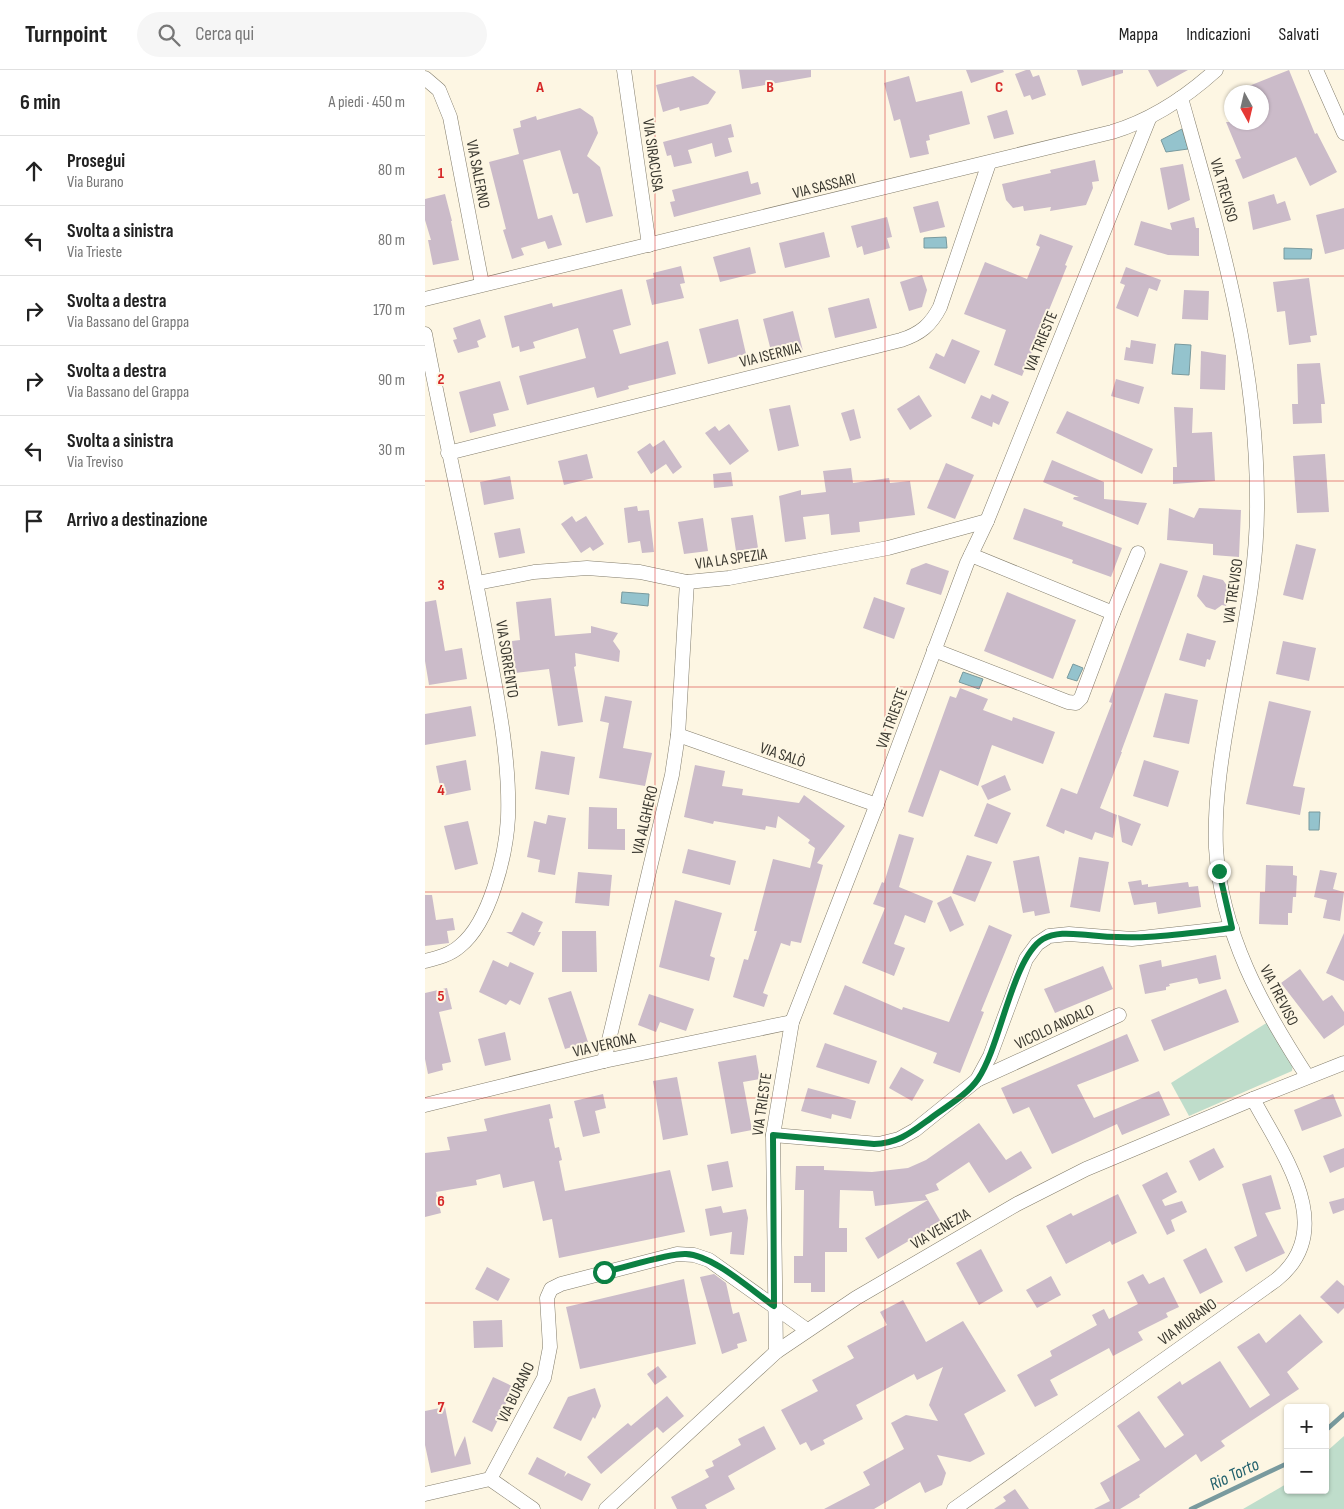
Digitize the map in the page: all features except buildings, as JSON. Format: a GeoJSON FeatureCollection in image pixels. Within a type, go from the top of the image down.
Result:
{"type":"FeatureCollection","features":[{"type":"Feature","properties":{"kind":"street","name":"VIA SIRACUSA"},"geometry":{"type":"LineString","coordinates":[[624,70],[649,245]]}},
{"type":"Feature","properties":{"kind":"street","name":"VIA SASSARI"},"geometry":{"type":"LineString","coordinates":[[425,299],[1112,132],[1149,119],[1181,98],[1215,70]]}},
{"type":"Feature","properties":{"kind":"street"},"geometry":{"type":"LineString","coordinates":[[1317,70],[1344,133]]}},
{"type":"Feature","properties":{"kind":"street","name":"VIA SALERNO"},"geometry":{"type":"LineString","coordinates":[[425,78],[439,90],[450,117],[482,284]]}},
{"type":"Feature","properties":{"kind":"street","name":"VIA TREVISO"},"geometry":{"type":"LineString","coordinates":[[1181,98],[1223,244],[1238,308],[1247,363],[1256,453],[1257,512],[1253,574],[1227,722],[1216,819],[1219,871],[1232,928],[1245,966],[1262,1004],[1307,1076]]}},
{"type":"Feature","properties":{"kind":"street","name":"VIA TRIESTE"},"geometry":{"type":"LineString","coordinates":[[776,1352],[773,1135],[792,1022],[877,805],[971,555],[987,521],[1149,119]]}},
{"type":"Feature","properties":{"kind":"street","name":"VIA ISERNIA"},"geometry":{"type":"LineString","coordinates":[[448,453],[901,340],[921,332],[933,320],[940,307],[989,163]]}},
{"type":"Feature","properties":{"kind":"street","name":"VIA SORRENTO"},"geometry":{"type":"LineString","coordinates":[[425,334],[448,453],[477,583],[504,755],[508,793],[506,833],[494,885],[478,924],[466,940],[454,950],[425,961]]}},
{"type":"Feature","properties":{"kind":"street","name":"VIA LA SPEZIA"},"geometry":{"type":"LineString","coordinates":[[477,583],[541,571],[595,568],[640,572],[687,582],[746,575],[873,551],[930,538],[987,521]]}},
{"type":"Feature","properties":{"kind":"street"},"geometry":{"type":"LineString","coordinates":[[934,650],[1068,702],[1076,703],[1081,698],[1138,552]]}},
{"type":"Feature","properties":{"kind":"street"},"geometry":{"type":"LineString","coordinates":[[971,555],[1113,613]]}},
{"type":"Feature","properties":{"kind":"street","name":"VIA ALGHERO"},"geometry":{"type":"LineString","coordinates":[[604,1061],[668,794],[678,736],[687,582]]}},
{"type":"Feature","properties":{"kind":"street","name":"VIA SALÒ"},"geometry":{"type":"LineString","coordinates":[[678,736],[877,805]]}},
{"type":"Feature","properties":{"kind":"street"},"geometry":{"type":"LineString","coordinates":[[773,1135],[874,1144],[893,1141],[915,1130],[977,1080],[990,1056],[1022,968],[1033,949],[1044,938],[1069,934],[1144,938],[1232,928]]}},
{"type":"Feature","properties":{"kind":"street","name":"VICOLO ANDALO"},"geometry":{"type":"LineString","coordinates":[[977,1080],[1119,1015]]}},
{"type":"Feature","properties":{"kind":"street","name":"VIA VERONA"},"geometry":{"type":"LineString","coordinates":[[425,1105],[604,1061],[792,1022]]}},
{"type":"Feature","properties":{"kind":"street","name":"VIA VENEZIA"},"geometry":{"type":"LineString","coordinates":[[607,1509],[776,1352],[865,1293],[1039,1192],[1118,1155],[1253,1098],[1307,1076],[1344,1064]]}},
{"type":"Feature","properties":{"kind":"street","name":"VIA MURANO"},"geometry":{"type":"LineString","coordinates":[[954,1509],[1275,1280],[1292,1264],[1303,1245],[1305,1236],[1303,1202],[1296,1182],[1253,1098]]}},
{"type":"Feature","properties":{"kind":"street","name":"VIA BURANO"},"geometry":{"type":"LineString","coordinates":[[490,1479],[546,1370],[550,1347],[547,1298],[555,1286],[677,1254],[689,1254],[709,1260],[807,1330]]}},
{"type":"Feature","properties":{"kind":"street"},"geometry":{"type":"LineString","coordinates":[[425,1494],[490,1479],[533,1509]]}},
{"type":"Feature","properties":{"kind":"green space"},"geometry":{"type":"Polygon","coordinates":[[[1268,1022],[1293,1064],[1292,1071],[1189,1116],[1171,1083],[1268,1022]]]}},
{"type":"Feature","properties":{"kind":"green space"},"geometry":{"type":"Polygon","coordinates":[[[1344,1436],[1344,1509],[1243,1509],[1284,1485],[1284,1494],[1329,1494],[1329,1449],[1344,1436]]]}},
{"type":"Feature","properties":{"kind":"water"},"geometry":{"type":"Polygon","coordinates":[[[1182,129],[1188,149],[1166,152],[1161,140],[1182,129]]]}},
{"type":"Feature","properties":{"kind":"water"},"geometry":{"type":"Polygon","coordinates":[[[946,237],[947,248],[924,248],[924,238],[946,237]]]}},
{"type":"Feature","properties":{"kind":"water"},"geometry":{"type":"Polygon","coordinates":[[[1284,248],[1312,249],[1311,259],[1284,259],[1284,248]]]}},
{"type":"Feature","properties":{"kind":"water"},"geometry":{"type":"Polygon","coordinates":[[[1175,344],[1191,345],[1189,375],[1172,374],[1175,344]]]}},
{"type":"Feature","properties":{"kind":"water"},"geometry":{"type":"Polygon","coordinates":[[[622,592],[649,594],[648,606],[621,603],[622,592]]]}},
{"type":"Feature","properties":{"kind":"water"},"geometry":{"type":"Polygon","coordinates":[[[1073,664],[1083,668],[1077,681],[1067,678],[1073,664]]]}},
{"type":"Feature","properties":{"kind":"water"},"geometry":{"type":"Polygon","coordinates":[[[963,672],[983,679],[979,689],[959,682],[963,672]]]}},
{"type":"Feature","properties":{"kind":"water"},"geometry":{"type":"Polygon","coordinates":[[[1309,812],[1320,812],[1319,830],[1309,830],[1309,812]]]}},
{"type":"Feature","properties":{"kind":"waterway","name":"Rio Torto"},"geometry":{"type":"LineString","coordinates":[[1329,1427],[1344,1414]]}},
{"type":"Feature","properties":{"kind":"waterway","name":"Rio Torto"},"geometry":{"type":"LineString","coordinates":[[1191,1509],[1284,1465]]}},
{"type":"Feature","properties":{"kind":"route"},"geometry":{"type":"LineString","coordinates":[[604,1272],[677,1254],[694,1254],[709,1260],[774,1306],[773,1135],[874,1144],[899,1140],[963,1094],[977,1080],[990,1056],[1026,959],[1041,940],[1049,936],[1061,934],[1132,939],[1232,928],[1222,891],[1219,871]]}}]}
